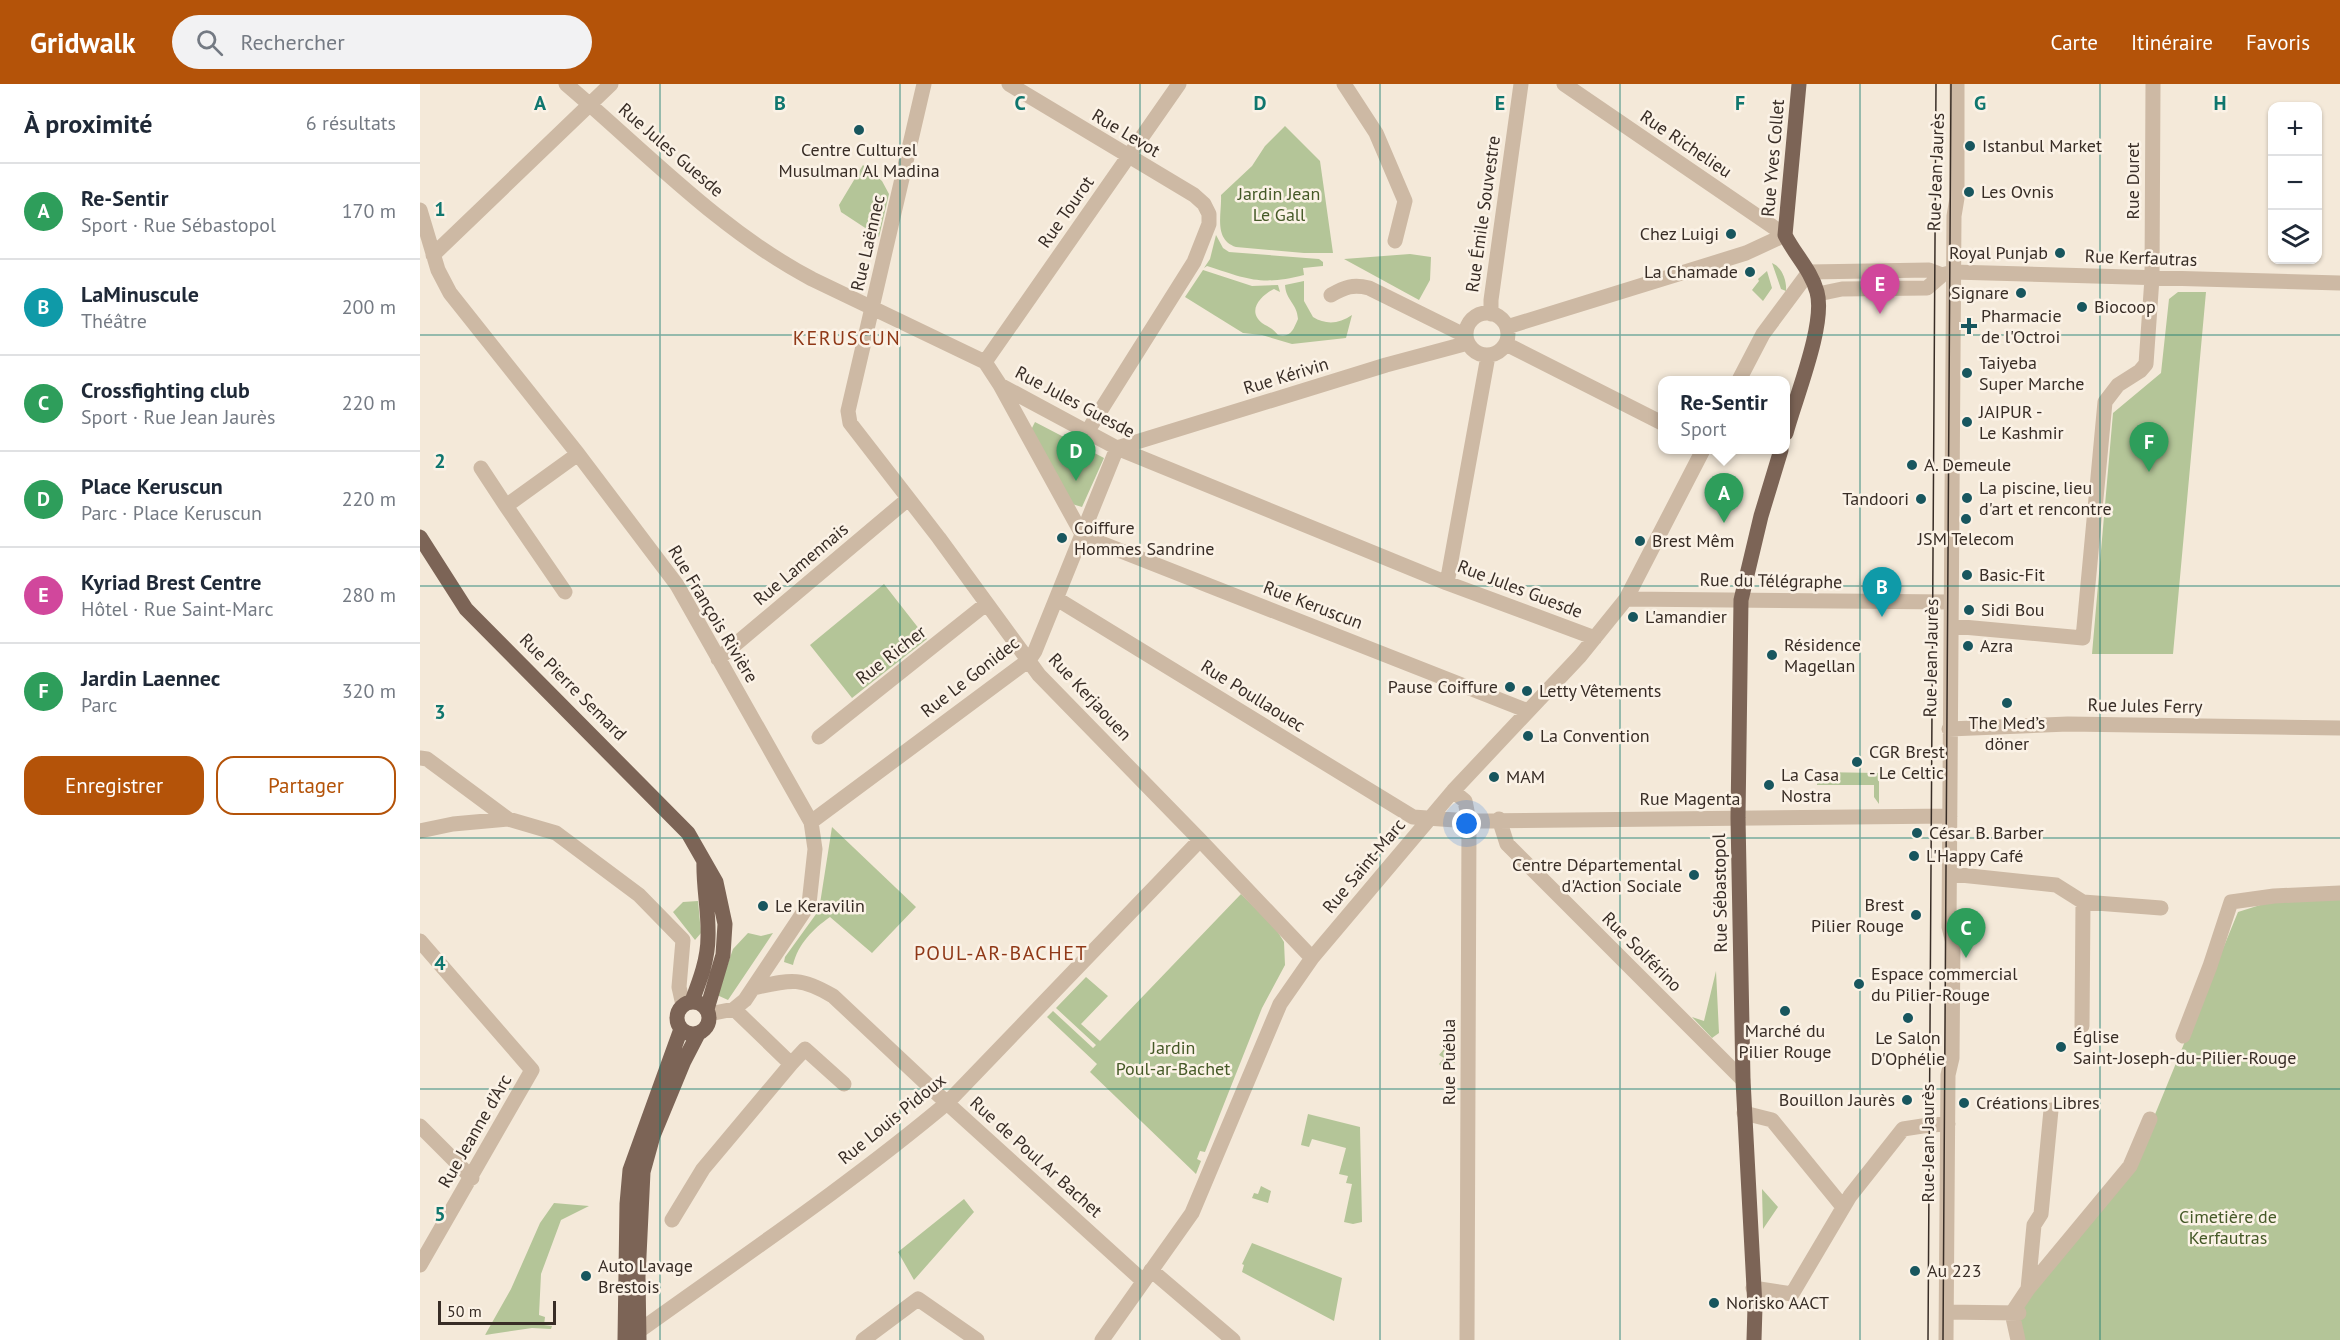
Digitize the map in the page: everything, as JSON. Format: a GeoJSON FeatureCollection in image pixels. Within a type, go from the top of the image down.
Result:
{"type":"FeatureCollection","features":[{"type":"Feature","properties":{"kind":"main road","name":"Rue Yves Collet"},"geometry":{"type":"LineString","coordinates":[[1785,235],[1799,84]]}},
{"type":"Feature","properties":{"kind":"main road"},"geometry":{"type":"LineString","coordinates":[[1785,235],[1795,254],[1809,272],[1818,294],[1816,332],[1790,416]]}},
{"type":"Feature","properties":{"kind":"main road","name":"Rue Sébastopol"},"geometry":{"type":"LineString","coordinates":[[1754,1340],[1744,1113],[1738,819],[1742,600],[1761,516],[1779,454]]}},
{"type":"Feature","properties":{"kind":"main road","name":"Rue Pierre Semard"},"geometry":{"type":"LineString","coordinates":[[420,537],[466,609],[658,800],[688,833],[716,882],[725,935],[723,955],[708,1012],[707,1027],[698,1034],[669,1081]]}},
{"type":"Feature","properties":{"kind":"main road","name":"Rue Pierre Semard"},"geometry":{"type":"LineString","coordinates":[[632,1336],[634,1204],[630,1170],[648,1134],[669,1081],[681,1029],[677,1016],[688,1003],[707,950],[704,861]]}},
{"type":"Feature","properties":{"kind":"main road"},"geometry":{"type":"LineString","coordinates":[[688,1003],[699,1002],[708,1012]]}},
{"type":"Feature","properties":{"kind":"main road"},"geometry":{"type":"LineString","coordinates":[[681,1029],[688,1034],[698,1034]]}},
{"type":"Feature","properties":{"kind":"street","name":"Rue Jules Guesde"},"geometry":{"type":"LineString","coordinates":[[566,84],[697,200],[748,240],[788,266],[985,362],[1000,385],[1087,432],[1117,448],[1448,583],[1594,638]]}},
{"type":"Feature","properties":{"kind":"street"},"geometry":{"type":"LineString","coordinates":[[433,255],[611,84]]}},
{"type":"Feature","properties":{"kind":"street","name":"Rue Laënnec"},"geometry":{"type":"LineString","coordinates":[[848,411],[924,84]]}},
{"type":"Feature","properties":{"kind":"street","name":"Rue Levot"},"geometry":{"type":"LineString","coordinates":[[1009,84],[1194,195],[1204,204],[1209,214],[1209,224],[1194,262],[1087,432]]}},
{"type":"Feature","properties":{"kind":"street","name":"Rue Tourot"},"geometry":{"type":"LineString","coordinates":[[985,362],[1179,84]]}},
{"type":"Feature","properties":{"kind":"street"},"geometry":{"type":"LineString","coordinates":[[1344,84],[1376,133],[1404,201],[1395,241]]}},
{"type":"Feature","properties":{"kind":"street","name":"Rue Émile Souvestre"},"geometry":{"type":"LineString","coordinates":[[1491,314],[1491,300],[1521,84]]}},
{"type":"Feature","properties":{"kind":"street","name":"Rue Richelieu"},"geometry":{"type":"LineString","coordinates":[[1564,84],[1785,235]]}},
{"type":"Feature","properties":{"kind":"street","name":"Rue Jean Jaurès"},"geometry":{"type":"LineString","coordinates":[[1946,1340],[1948,1075],[1952,1058],[1953,942],[1949,927],[1951,874],[1949,729],[1952,626],[1948,274],[1957,198],[1957,84]]}},
{"type":"Feature","properties":{"kind":"street","name":"Rue Duret"},"geometry":{"type":"LineString","coordinates":[[1952,626],[2083,638],[2105,402],[2118,385],[2140,371],[2146,364],[2152,278],[2153,84]]}},
{"type":"Feature","properties":{"kind":"street","name":"Rue François Rivière"},"geometry":{"type":"LineString","coordinates":[[420,210],[433,255],[450,293],[578,454],[676,585],[811,822],[814,849],[809,904],[745,1000],[734,1009]]}},
{"type":"Feature","properties":{"kind":"street"},"geometry":{"type":"LineString","coordinates":[[1507,327],[1746,253],[1785,235]]}},
{"type":"Feature","properties":{"kind":"street"},"geometry":{"type":"LineString","coordinates":[[1742,376],[1764,334],[1809,272],[1929,270],[1948,274]]}},
{"type":"Feature","properties":{"kind":"street"},"geometry":{"type":"LineString","coordinates":[[1818,294],[1842,289],[1927,288],[1948,274]]}},
{"type":"Feature","properties":{"kind":"street","name":"Rue Kerfautras"},"geometry":{"type":"LineString","coordinates":[[1948,274],[2340,283]]}},
{"type":"Feature","properties":{"kind":"street"},"geometry":{"type":"LineString","coordinates":[[1331,295],[1356,284],[1369,288],[1467,340],[1476,353],[1488,356],[1495,354],[1506,344],[1507,327],[1498,316],[1484,313],[1472,319],[1466,330],[1467,340]]}},
{"type":"Feature","properties":{"kind":"street","name":"Rue Kérivin"},"geometry":{"type":"LineString","coordinates":[[1117,448],[1467,340]]}},
{"type":"Feature","properties":{"kind":"street"},"geometry":{"type":"LineString","coordinates":[[1506,344],[1658,421]]}},
{"type":"Feature","properties":{"kind":"street"},"geometry":{"type":"LineString","coordinates":[[1448,583],[1488,356]]}},
{"type":"Feature","properties":{"kind":"street"},"geometry":{"type":"LineString","coordinates":[[1000,385],[1083,536]]}},
{"type":"Feature","properties":{"kind":"street","name":"Rue Kerjaouen"},"geometry":{"type":"LineString","coordinates":[[848,411],[850,423],[1039,675],[1312,958]]}},
{"type":"Feature","properties":{"kind":"street","name":"Rue Le Gonidec"},"geometry":{"type":"LineString","coordinates":[[811,822],[1029,660],[1057,599],[1117,448]]}},
{"type":"Feature","properties":{"kind":"street"},"geometry":{"type":"LineString","coordinates":[[506,506],[578,454]]}},
{"type":"Feature","properties":{"kind":"street","name":"Rue Saint-Marc"},"geometry":{"type":"LineString","coordinates":[[1102,1340],[1192,1213],[1280,1004],[1312,958],[1453,791],[1594,638],[1626,599],[1701,454]]}},
{"type":"Feature","properties":{"kind":"street"},"geometry":{"type":"LineString","coordinates":[[481,468],[565,592]]}},
{"type":"Feature","properties":{"kind":"street","name":"Rue Lamennais"},"geometry":{"type":"LineString","coordinates":[[718,658],[908,499]]}},
{"type":"Feature","properties":{"kind":"street","name":"Rue Keruscun"},"geometry":{"type":"LineString","coordinates":[[1083,536],[1528,711]]}},
{"type":"Feature","properties":{"kind":"street","name":"Rue Poullaouec"},"geometry":{"type":"LineString","coordinates":[[1057,599],[1413,817],[1431,818]]}},
{"type":"Feature","properties":{"kind":"street","name":"Rue du Télégraphe"},"geometry":{"type":"LineString","coordinates":[[1626,599],[1951,602]]}},
{"type":"Feature","properties":{"kind":"street","name":"Rue Richer"},"geometry":{"type":"LineString","coordinates":[[819,737],[986,604]]}},
{"type":"Feature","properties":{"kind":"street","name":"Rue Jules Ferry"},"geometry":{"type":"LineString","coordinates":[[1949,729],[2068,724],[2340,728]]}},
{"type":"Feature","properties":{"kind":"street"},"geometry":{"type":"LineString","coordinates":[[420,758],[427,759],[508,819],[556,833],[639,895],[683,940],[679,987],[688,1003]]}},
{"type":"Feature","properties":{"kind":"street","name":"Rue Puébla"},"geometry":{"type":"LineString","coordinates":[[1453,791],[1465,801],[1469,812],[1467,1340]]}},
{"type":"Feature","properties":{"kind":"street","name":"Rue Magenta"},"geometry":{"type":"LineString","coordinates":[[1431,818],[1469,821],[1950,816]]}},
{"type":"Feature","properties":{"kind":"street"},"geometry":{"type":"LineString","coordinates":[[420,831],[453,824],[508,819]]}},
{"type":"Feature","properties":{"kind":"street","name":"Rue Solférino"},"geometry":{"type":"LineString","coordinates":[[1499,819],[1507,844],[1743,1080]]}},
{"type":"Feature","properties":{"kind":"street","name":"Rue Louis Pidoux"},"geometry":{"type":"LineString","coordinates":[[632,1336],[909,1135],[947,1103],[1200,840]]}},
{"type":"Feature","properties":{"kind":"street"},"geometry":{"type":"LineString","coordinates":[[1951,874],[2056,885],[2083,902],[2160,908]]}},
{"type":"Feature","properties":{"kind":"street"},"geometry":{"type":"LineString","coordinates":[[2183,1036],[2210,966],[2231,902],[2274,896],[2340,893]]}},
{"type":"Feature","properties":{"kind":"street"},"geometry":{"type":"LineString","coordinates":[[2082,1026],[2083,902]]}},
{"type":"Feature","properties":{"kind":"street","name":"Rue Jeanne d'Arc"},"geometry":{"type":"LineString","coordinates":[[420,941],[532,1070],[420,1265]]}},
{"type":"Feature","properties":{"kind":"street","name":"Rue de Poul Ar Bachet"},"geometry":{"type":"LineString","coordinates":[[753,988],[796,980],[812,984],[833,996],[947,1103],[1147,1275],[1233,1340]]}},
{"type":"Feature","properties":{"kind":"street"},"geometry":{"type":"LineString","coordinates":[[708,1012],[734,1009],[791,1064]]}},
{"type":"Feature","properties":{"kind":"street"},"geometry":{"type":"LineString","coordinates":[[672,1220],[703,1170],[805,1049],[844,1084]]}},
{"type":"Feature","properties":{"kind":"street"},"geometry":{"type":"LineString","coordinates":[[2028,1289],[2034,1225],[2041,1214],[2050,1110]]}},
{"type":"Feature","properties":{"kind":"street"},"geometry":{"type":"LineString","coordinates":[[1744,1113],[1772,1120],[1842,1207]]}},
{"type":"Feature","properties":{"kind":"street"},"geometry":{"type":"LineString","coordinates":[[2018,1340],[2016,1313],[2028,1289],[2130,1166],[2150,1119]]}},
{"type":"Feature","properties":{"kind":"street"},"geometry":{"type":"LineString","coordinates":[[1753,1288],[1792,1294],[1842,1207],[1903,1129],[1948,1124]]}},
{"type":"Feature","properties":{"kind":"street"},"geometry":{"type":"LineString","coordinates":[[420,1126],[472,1178]]}},
{"type":"Feature","properties":{"kind":"street"},"geometry":{"type":"LineString","coordinates":[[863,1340],[918,1299],[976,1340]]}},
{"type":"Feature","properties":{"kind":"street"},"geometry":{"type":"LineString","coordinates":[[1947,1312],[2016,1313]]}},
{"type":"Feature","properties":{"kind":"green space","name":"Jardin Jean Le Gall"},"geometry":{"type":"Polygon","coordinates":[[[1285,126],[1320,161],[1333,253],[1236,247],[1224,238],[1221,232],[1221,195],[1252,166],[1265,146],[1285,126]]]}},
{"type":"Feature","properties":{"kind":"green space"},"geometry":{"type":"Polygon","coordinates":[[[863,165],[882,181],[889,194],[879,237],[841,212],[839,205],[863,165]]]}},
{"type":"Feature","properties":{"kind":"green space"},"geometry":{"type":"Polygon","coordinates":[[[1216,235],[1223,248],[1229,252],[1319,259],[1323,262],[1323,266],[1303,268],[1304,275],[1276,280],[1254,280],[1207,266],[1204,268],[1210,259],[1216,235]]]}},
{"type":"Feature","properties":{"kind":"green space"},"geometry":{"type":"Polygon","coordinates":[[[1410,254],[1431,257],[1430,280],[1419,300],[1344,259],[1410,254]]]}},
{"type":"Feature","properties":{"kind":"green space"},"geometry":{"type":"Polygon","coordinates":[[[1772,263],[1783,275],[1786,291],[1781,289],[1772,263]]]}},
{"type":"Feature","properties":{"kind":"green space"},"geometry":{"type":"Polygon","coordinates":[[[1203,270],[1252,286],[1278,285],[1280,292],[1274,289],[1265,295],[1258,303],[1255,313],[1262,323],[1282,336],[1291,332],[1298,319],[1285,285],[1304,281],[1304,301],[1313,317],[1332,322],[1352,315],[1346,338],[1292,344],[1262,335],[1243,333],[1185,297],[1203,270]]]}},
{"type":"Feature","properties":{"kind":"green space"},"geometry":{"type":"Polygon","coordinates":[[[1767,271],[1772,288],[1763,301],[1752,290],[1759,281],[1758,279],[1767,271]]]}},
{"type":"Feature","properties":{"kind":"green space"},"geometry":{"type":"Polygon","coordinates":[[[2178,292],[2206,292],[2173,654],[2092,654],[2113,413],[2161,373],[2169,299],[2178,292]]]}},
{"type":"Feature","properties":{"kind":"green space"},"geometry":{"type":"Polygon","coordinates":[[[1035,422],[1104,458],[1082,507],[1072,504],[1031,430],[1035,422]]]}},
{"type":"Feature","properties":{"kind":"green space"},"geometry":{"type":"Polygon","coordinates":[[[884,584],[927,639],[852,698],[810,645],[884,584]]]}},
{"type":"Feature","properties":{"kind":"green space"},"geometry":{"type":"Polygon","coordinates":[[[1817,772],[1879,773],[1879,804],[1874,797],[1874,785],[1817,785],[1817,772]]]}},
{"type":"Feature","properties":{"kind":"green space"},"geometry":{"type":"Polygon","coordinates":[[[832,827],[916,907],[872,953],[830,917],[807,938],[798,950],[793,965],[784,962],[785,957],[819,910],[832,827]]]}},
{"type":"Feature","properties":{"kind":"green space","name":"Jardin Poul-ar-Bachet"},"geometry":{"type":"Polygon","coordinates":[[[1241,894],[1276,929],[1284,942],[1285,965],[1262,1008],[1205,1152],[1200,1151],[1197,1159],[1201,1161],[1196,1174],[1090,1072],[1097,1064],[1047,1017],[1053,1011],[1093,1048],[1096,1045],[1056,1008],[1086,977],[1108,996],[1081,1024],[1100,1041],[1241,894]]]}},
{"type":"Feature","properties":{"kind":"green space","name":"Cimetière de Kerfautras"},"geometry":{"type":"Polygon","coordinates":[[[2340,899],[2340,1340],[2023,1340],[2018,1319],[2020,1307],[2133,1168],[2238,912],[2276,900],[2340,899]]]}},
{"type":"Feature","properties":{"kind":"green space"},"geometry":{"type":"Polygon","coordinates":[[[698,901],[701,933],[695,940],[673,912],[683,902],[698,901]]]}},
{"type":"Feature","properties":{"kind":"green space"},"geometry":{"type":"Polygon","coordinates":[[[748,933],[761,936],[773,933],[728,1000],[717,995],[733,949],[748,933]]]}},
{"type":"Feature","properties":{"kind":"green space"},"geometry":{"type":"Polygon","coordinates":[[[1716,971],[1719,1033],[1712,1038],[1692,1017],[1704,1021],[1716,971]]]}},
{"type":"Feature","properties":{"kind":"green space"},"geometry":{"type":"Polygon","coordinates":[[[1444,1044],[1455,1044],[1455,1063],[1449,1063],[1444,1069],[1439,1064],[1444,1058],[1439,1055],[1444,1049],[1444,1044]]]}},
{"type":"Feature","properties":{"kind":"green space"},"geometry":{"type":"Polygon","coordinates":[[[1308,1114],[1360,1127],[1362,1222],[1353,1224],[1344,1222],[1352,1184],[1346,1183],[1348,1176],[1339,1174],[1346,1148],[1312,1139],[1309,1147],[1301,1145],[1308,1114]]]}},
{"type":"Feature","properties":{"kind":"green space"},"geometry":{"type":"Polygon","coordinates":[[[1261,1186],[1271,1191],[1268,1203],[1252,1198],[1254,1193],[1258,1194],[1261,1186]]]}},
{"type":"Feature","properties":{"kind":"green space"},"geometry":{"type":"Polygon","coordinates":[[[1762,1189],[1778,1207],[1763,1229],[1762,1189]]]}},
{"type":"Feature","properties":{"kind":"green space"},"geometry":{"type":"Polygon","coordinates":[[[964,1199],[974,1212],[914,1280],[898,1252],[964,1199]]]}},
{"type":"Feature","properties":{"kind":"green space"},"geometry":{"type":"Polygon","coordinates":[[[554,1203],[589,1206],[561,1220],[541,1274],[539,1315],[545,1317],[544,1325],[552,1326],[551,1329],[532,1328],[485,1335],[511,1289],[540,1223],[554,1203]]]}},
{"type":"Feature","properties":{"kind":"green space"},"geometry":{"type":"Polygon","coordinates":[[[1252,1243],[1342,1278],[1334,1321],[1242,1272],[1244,1265],[1242,1264],[1252,1243]]]}},
{"type":"Feature","properties":{"kind":"tram line"},"geometry":{"type":"LineString","coordinates":[[1928,1340],[1936,84]]}},
{"type":"Feature","properties":{"kind":"tram line"},"geometry":{"type":"LineString","coordinates":[[1943,1340],[1951,84]]}},
{"type":"Feature","properties":{"kind":"place","name":"Centre Culturel Musulman Al Madina"},"geometry":{"type":"Point","coordinates":[859,130]}},
{"type":"Feature","properties":{"kind":"place","name":"Istanbul Market"},"geometry":{"type":"Point","coordinates":[1970,146]}},
{"type":"Feature","properties":{"kind":"place","name":"Les Ovnis"},"geometry":{"type":"Point","coordinates":[1969,192]}},
{"type":"Feature","properties":{"kind":"place","name":"Chez Luigi"},"geometry":{"type":"Point","coordinates":[1731,234]}},
{"type":"Feature","properties":{"kind":"place","name":"Royal Punjab"},"geometry":{"type":"Point","coordinates":[2060,253]}},
{"type":"Feature","properties":{"kind":"place","name":"La Chamade"},"geometry":{"type":"Point","coordinates":[1750,272]}},
{"type":"Feature","properties":{"kind":"place","name":"Signare"},"geometry":{"type":"Point","coordinates":[2021,293]}},
{"type":"Feature","properties":{"kind":"place","name":"Biocoop"},"geometry":{"type":"Point","coordinates":[2082,307]}},
{"type":"Feature","properties":{"kind":"place","name":"Kyriad Brest Centre"},"geometry":{"type":"Point","coordinates":[1880,314]}},
{"type":"Feature","properties":{"kind":"place","name":"Pharmacie de l'Octroi"},"geometry":{"type":"Point","coordinates":[1969,326]}},
{"type":"Feature","properties":{"kind":"place","name":"Taiyeba Super Marche"},"geometry":{"type":"Point","coordinates":[1967,373]}},
{"type":"Feature","properties":{"kind":"place","name":"JAIPUR - Le Kashmir"},"geometry":{"type":"Point","coordinates":[1967,422]}},
{"type":"Feature","properties":{"kind":"place","name":"A. Demeule"},"geometry":{"type":"Point","coordinates":[1912,465]}},
{"type":"Feature","properties":{"kind":"place","name":"Jardin Laennec"},"geometry":{"type":"Point","coordinates":[2149,472]}},
{"type":"Feature","properties":{"kind":"place","name":"Place Keruscun"},"geometry":{"type":"Point","coordinates":[1076,481]}},
{"type":"Feature","properties":{"kind":"place","name":"La piscine, lieu d'art et rencontre"},"geometry":{"type":"Point","coordinates":[1967,498]}},
{"type":"Feature","properties":{"kind":"place","name":"Tandoori"},"geometry":{"type":"Point","coordinates":[1921,499]}},
{"type":"Feature","properties":{"kind":"place","name":"JSM Telecom"},"geometry":{"type":"Point","coordinates":[1966,519]}},
{"type":"Feature","properties":{"kind":"place","name":"Re-Sentir"},"geometry":{"type":"Point","coordinates":[1724,523]}},
{"type":"Feature","properties":{"kind":"place","name":"Coiffure Hommes Sandrine"},"geometry":{"type":"Point","coordinates":[1062,538]}},
{"type":"Feature","properties":{"kind":"place","name":"Brest Mêm"},"geometry":{"type":"Point","coordinates":[1640,541]}},
{"type":"Feature","properties":{"kind":"place","name":"Basic-Fit"},"geometry":{"type":"Point","coordinates":[1967,575]}},
{"type":"Feature","properties":{"kind":"place","name":"Sidi Bou"},"geometry":{"type":"Point","coordinates":[1969,610]}},
{"type":"Feature","properties":{"kind":"place","name":"L'amandier"},"geometry":{"type":"Point","coordinates":[1633,617]}},
{"type":"Feature","properties":{"kind":"place","name":"LaMinuscule"},"geometry":{"type":"Point","coordinates":[1882,617]}},
{"type":"Feature","properties":{"kind":"place","name":"Azra"},"geometry":{"type":"Point","coordinates":[1968,646]}},
{"type":"Feature","properties":{"kind":"place","name":"Résidence Magellan"},"geometry":{"type":"Point","coordinates":[1772,655]}},
{"type":"Feature","properties":{"kind":"place","name":"Pause Coiffure"},"geometry":{"type":"Point","coordinates":[1510,687]}},
{"type":"Feature","properties":{"kind":"place","name":"Letty Vêtements"},"geometry":{"type":"Point","coordinates":[1527,691]}},
{"type":"Feature","properties":{"kind":"place","name":"The Med’s döner"},"geometry":{"type":"Point","coordinates":[2007,703]}},
{"type":"Feature","properties":{"kind":"place","name":"La Convention"},"geometry":{"type":"Point","coordinates":[1528,736]}},
{"type":"Feature","properties":{"kind":"place","name":"CGR Brest - Le Celtic"},"geometry":{"type":"Point","coordinates":[1857,762]}},
{"type":"Feature","properties":{"kind":"place","name":"MAM"},"geometry":{"type":"Point","coordinates":[1494,777]}},
{"type":"Feature","properties":{"kind":"place","name":"La Casa Nostra"},"geometry":{"type":"Point","coordinates":[1769,785]}},
{"type":"Feature","properties":{"kind":"place","name":"César B. Barber"},"geometry":{"type":"Point","coordinates":[1917,833]}},
{"type":"Feature","properties":{"kind":"place","name":"L'Happy Café"},"geometry":{"type":"Point","coordinates":[1914,856]}},
{"type":"Feature","properties":{"kind":"place","name":"Centre Départemental d'Action Sociale"},"geometry":{"type":"Point","coordinates":[1694,875]}},
{"type":"Feature","properties":{"kind":"place","name":"Le Keravilin"},"geometry":{"type":"Point","coordinates":[763,906]}},
{"type":"Feature","properties":{"kind":"place","name":"Brest Pilier Rouge"},"geometry":{"type":"Point","coordinates":[1916,915]}},
{"type":"Feature","properties":{"kind":"place","name":"Crossfighting club"},"geometry":{"type":"Point","coordinates":[1966,958]}},
{"type":"Feature","properties":{"kind":"place","name":"Espace commercial du Pilier-Rouge"},"geometry":{"type":"Point","coordinates":[1859,984]}},
{"type":"Feature","properties":{"kind":"place","name":"Marché du Pilier Rouge"},"geometry":{"type":"Point","coordinates":[1785,1011]}},
{"type":"Feature","properties":{"kind":"place","name":"Le Salon D'Ophélie"},"geometry":{"type":"Point","coordinates":[1908,1018]}},
{"type":"Feature","properties":{"kind":"place","name":"Église Saint-Joseph-du-Pilier-Rouge"},"geometry":{"type":"Point","coordinates":[2061,1047]}},
{"type":"Feature","properties":{"kind":"place","name":"Bouillon Jaurès"},"geometry":{"type":"Point","coordinates":[1907,1100]}},
{"type":"Feature","properties":{"kind":"place","name":"Créations Libres"},"geometry":{"type":"Point","coordinates":[1964,1103]}},
{"type":"Feature","properties":{"kind":"place","name":"Au 223"},"geometry":{"type":"Point","coordinates":[1915,1271]}},
{"type":"Feature","properties":{"kind":"place","name":"Auto Lavage Brestois"},"geometry":{"type":"Point","coordinates":[586,1276]}},
{"type":"Feature","properties":{"kind":"place","name":"Norisko AACT"},"geometry":{"type":"Point","coordinates":[1714,1303]}},
{"type":"Feature","properties":{"kind":"district","name":"KERUSCUN"},"geometry":{"type":"Point","coordinates":[847,338]}},
{"type":"Feature","properties":{"kind":"district","name":"POUL-AR-BACHET"},"geometry":{"type":"Point","coordinates":[1001,953]}}]}
